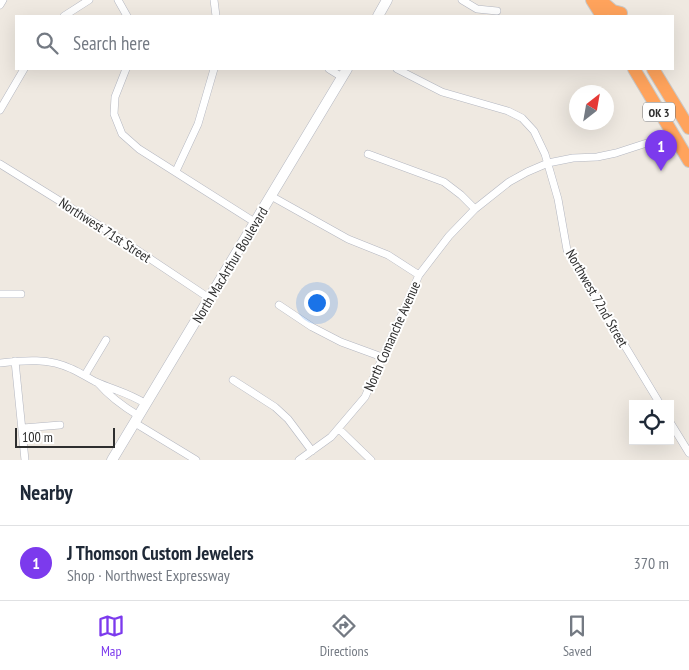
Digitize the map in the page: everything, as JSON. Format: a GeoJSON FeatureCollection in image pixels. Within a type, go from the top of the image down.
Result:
{"type":"FeatureCollection","features":[{"type":"Feature","properties":{"kind":"highway"},"geometry":{"type":"LineString","coordinates":[[592,0],[601,15]]}},
{"type":"Feature","properties":{"kind":"highway"},"geometry":{"type":"LineString","coordinates":[[600,0],[613,11],[622,14]]}},
{"type":"Feature","properties":{"kind":"highway"},"geometry":{"type":"LineString","coordinates":[[613,0],[622,14]]}},
{"type":"Feature","properties":{"kind":"highway","name":"OK 3"},"geometry":{"type":"LineString","coordinates":[[635,70],[689,161]]}},
{"type":"Feature","properties":{"kind":"highway","name":"OK 3"},"geometry":{"type":"LineString","coordinates":[[655,70],[689,128]]}},
{"type":"Feature","properties":{"kind":"main road"},"geometry":{"type":"LineString","coordinates":[[379,15],[387,0]]}},
{"type":"Feature","properties":{"kind":"main road","name":"North MacArthur Boulevard"},"geometry":{"type":"LineString","coordinates":[[112,460],[256,223],[344,73]]}},
{"type":"Feature","properties":{"kind":"street"},"geometry":{"type":"LineString","coordinates":[[0,5],[3,0]]}},
{"type":"Feature","properties":{"kind":"street"},"geometry":{"type":"LineString","coordinates":[[66,15],[89,0]]}},
{"type":"Feature","properties":{"kind":"street"},"geometry":{"type":"LineString","coordinates":[[118,0],[126,15]]}},
{"type":"Feature","properties":{"kind":"street"},"geometry":{"type":"LineString","coordinates":[[214,0],[216,15]]}},
{"type":"Feature","properties":{"kind":"street"},"geometry":{"type":"LineString","coordinates":[[462,0],[477,9],[497,11]]}},
{"type":"Feature","properties":{"kind":"street"},"geometry":{"type":"LineString","coordinates":[[0,110],[23,70]]}},
{"type":"Feature","properties":{"kind":"street"},"geometry":{"type":"LineString","coordinates":[[126,70],[115,97],[114,114],[122,134],[139,149],[256,223]]}},
{"type":"Feature","properties":{"kind":"street"},"geometry":{"type":"LineString","coordinates":[[176,171],[198,124],[214,70]]}},
{"type":"Feature","properties":{"kind":"street","name":"Northwest 72nd Street"},"geometry":{"type":"LineString","coordinates":[[399,70],[442,92],[500,108],[522,118],[538,136],[548,163],[560,208],[567,250],[658,400]]}},
{"type":"Feature","properties":{"kind":"street","name":"North Comanche Avenue"},"geometry":{"type":"LineString","coordinates":[[299,460],[339,428],[365,397],[419,275],[449,236],[475,209],[509,182],[548,163],[616,153],[656,140],[671,131]]}},
{"type":"Feature","properties":{"kind":"street"},"geometry":{"type":"LineString","coordinates":[[368,154],[444,182],[475,209]]}},
{"type":"Feature","properties":{"kind":"street","name":"Northwest 71st Street"},"geometry":{"type":"LineString","coordinates":[[0,164],[113,234],[210,298]]}},
{"type":"Feature","properties":{"kind":"street"},"geometry":{"type":"LineString","coordinates":[[271,196],[348,239],[395,258],[419,275]]}},
{"type":"Feature","properties":{"kind":"street"},"geometry":{"type":"LineString","coordinates":[[0,294],[21,294]]}},
{"type":"Feature","properties":{"kind":"street"},"geometry":{"type":"LineString","coordinates":[[279,305],[312,327],[341,342],[382,357]]}},
{"type":"Feature","properties":{"kind":"street"},"geometry":{"type":"LineString","coordinates":[[85,375],[106,340]]}},
{"type":"Feature","properties":{"kind":"street"},"geometry":{"type":"LineString","coordinates":[[0,363],[38,360],[54,362],[134,396],[146,404]]}},
{"type":"Feature","properties":{"kind":"street"},"geometry":{"type":"LineString","coordinates":[[15,361],[25,460]]}},
{"type":"Feature","properties":{"kind":"street"},"geometry":{"type":"LineString","coordinates":[[233,380],[275,407],[288,418],[312,451]]}},
{"type":"Feature","properties":{"kind":"street"},"geometry":{"type":"LineString","coordinates":[[98,382],[137,420],[196,460]]}},
{"type":"Feature","properties":{"kind":"street"},"geometry":{"type":"LineString","coordinates":[[23,428],[60,425]]}},
{"type":"Feature","properties":{"kind":"street"},"geometry":{"type":"LineString","coordinates":[[339,428],[371,460]]}},
{"type":"Feature","properties":{"kind":"street"},"geometry":{"type":"LineString","coordinates":[[674,429],[689,453]]}},
{"type":"Feature","properties":{"kind":"place","name":"J Thomson Custom Jewelers"},"geometry":{"type":"Point","coordinates":[661,171]}}]}
